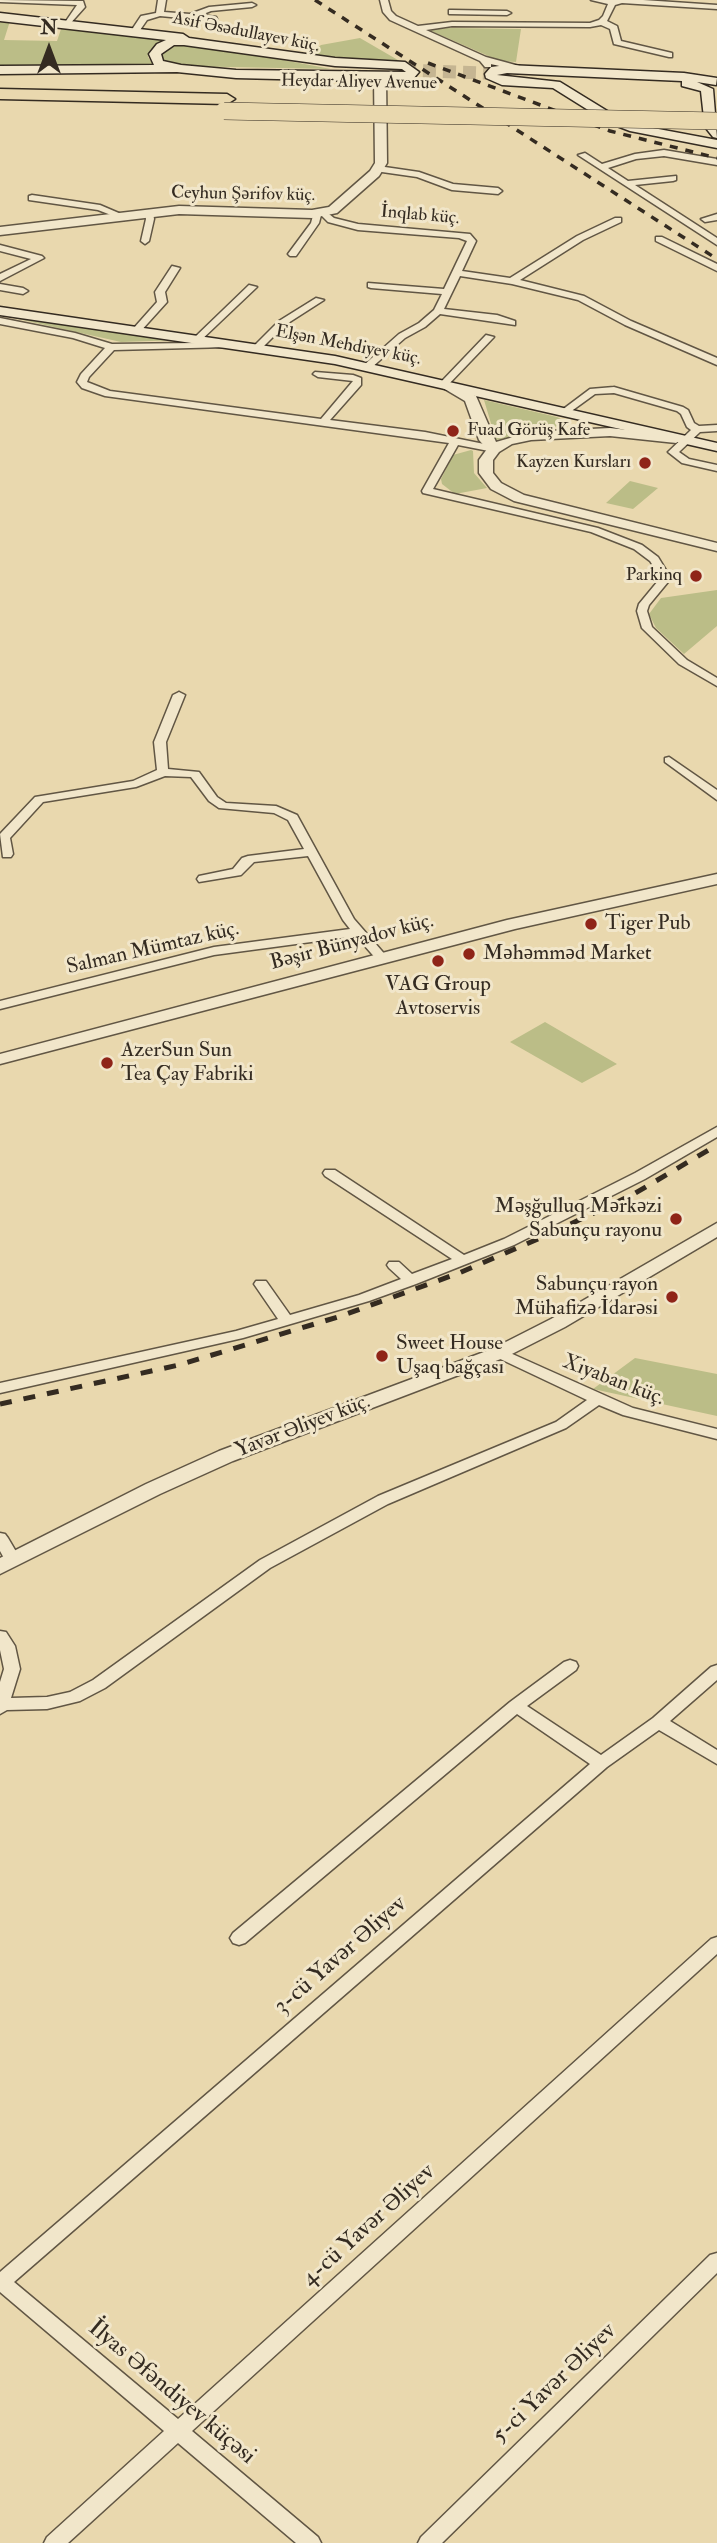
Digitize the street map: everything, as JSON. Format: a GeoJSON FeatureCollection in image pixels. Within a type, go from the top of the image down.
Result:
{"type":"FeatureCollection","features":[{"type":"Feature","properties":{"kind":"highway","name":"Heydar Aliyev Avenue"},"geometry":{"type":"LineString","coordinates":[[0,94],[225,105],[716,122]]}},
{"type":"Feature","properties":{"kind":"highway","name":"Heydar Aliyev Avenue"},"geometry":{"type":"LineString","coordinates":[[0,106],[225,105]]}},
{"type":"Feature","properties":{"kind":"main road","name":"Asif Əsədullayev küç."},"geometry":{"type":"LineString","coordinates":[[0,17],[135,31],[314,64],[402,72],[0,70]]}},
{"type":"Feature","properties":{"kind":"main road"},"geometry":{"type":"LineString","coordinates":[[174,41],[203,42],[335,62],[405,66],[412,72],[405,77],[236,74],[181,69],[158,63],[155,57],[158,50],[174,41]]}},
{"type":"Feature","properties":{"kind":"main road"},"geometry":{"type":"LineString","coordinates":[[717,84],[666,76],[525,70],[498,70],[491,74],[494,79],[502,81],[556,85],[617,122],[648,132],[717,144]]}},
{"type":"Feature","properties":{"kind":"main road"},"geometry":{"type":"LineString","coordinates":[[617,122],[666,126],[716,122],[708,92],[699,85],[510,76],[717,84]]}},
{"type":"Feature","properties":{"kind":"main road","name":"Elşən Mehdiyev küç."},"geometry":{"type":"LineString","coordinates":[[0,311],[368,367],[717,447]]}},
{"type":"Feature","properties":{"kind":"street"},"geometry":{"type":"LineString","coordinates":[[0,0],[63,1],[82,5],[68,24]]}},
{"type":"Feature","properties":{"kind":"street"},"geometry":{"type":"LineString","coordinates":[[160,13],[162,0]]}},
{"type":"Feature","properties":{"kind":"street"},"geometry":{"type":"LineString","coordinates":[[384,0],[389,16],[483,59],[525,70]]}},
{"type":"Feature","properties":{"kind":"street"},"geometry":{"type":"LineString","coordinates":[[595,0],[669,2],[717,8]]}},
{"type":"Feature","properties":{"kind":"street"},"geometry":{"type":"LineString","coordinates":[[602,22],[613,2]]}},
{"type":"Feature","properties":{"kind":"street"},"geometry":{"type":"LineString","coordinates":[[193,16],[209,9],[252,5]]}},
{"type":"Feature","properties":{"kind":"street"},"geometry":{"type":"LineString","coordinates":[[452,24],[452,8],[507,13]]}},
{"type":"Feature","properties":{"kind":"street"},"geometry":{"type":"LineString","coordinates":[[135,31],[144,18],[160,13],[214,19]]}},
{"type":"Feature","properties":{"kind":"street"},"geometry":{"type":"LineString","coordinates":[[417,29],[452,24],[579,26],[602,22],[614,28],[617,42],[669,55]]}},
{"type":"Feature","properties":{"kind":"street"},"geometry":{"type":"LineString","coordinates":[[483,59],[491,74]]}},
{"type":"Feature","properties":{"kind":"street"},"geometry":{"type":"LineString","coordinates":[[380,77],[383,153],[378,169],[419,175],[452,187],[498,191]]}},
{"type":"Feature","properties":{"kind":"street"},"geometry":{"type":"LineString","coordinates":[[601,167],[635,157],[664,153],[717,162]]}},
{"type":"Feature","properties":{"kind":"street"},"geometry":{"type":"LineString","coordinates":[[582,155],[717,242]]}},
{"type":"Feature","properties":{"kind":"street","name":"Ceyhun Şərifov küç."},"geometry":{"type":"LineString","coordinates":[[0,231],[190,209],[321,214],[336,208],[378,169]]}},
{"type":"Feature","properties":{"kind":"street"},"geometry":{"type":"LineString","coordinates":[[626,184],[673,178]]}},
{"type":"Feature","properties":{"kind":"street"},"geometry":{"type":"LineString","coordinates":[[32,198],[100,208],[124,217]]}},
{"type":"Feature","properties":{"kind":"street"},"geometry":{"type":"LineString","coordinates":[[145,241],[149,213]]}},
{"type":"Feature","properties":{"kind":"street"},"geometry":{"type":"LineString","coordinates":[[293,254],[321,214]]}},
{"type":"Feature","properties":{"kind":"street","name":"İnqlab küç."},"geometry":{"type":"LineString","coordinates":[[321,214],[331,220],[358,227],[467,236],[472,241],[439,311],[402,336],[368,367]]}},
{"type":"Feature","properties":{"kind":"street"},"geometry":{"type":"LineString","coordinates":[[705,219],[717,217]]}},
{"type":"Feature","properties":{"kind":"street"},"geometry":{"type":"LineString","coordinates":[[512,281],[580,238],[618,220]]}},
{"type":"Feature","properties":{"kind":"street"},"geometry":{"type":"LineString","coordinates":[[659,239],[717,268]]}},
{"type":"Feature","properties":{"kind":"street"},"geometry":{"type":"LineString","coordinates":[[0,248],[39,258],[0,278]]}},
{"type":"Feature","properties":{"kind":"street"},"geometry":{"type":"LineString","coordinates":[[136,331],[162,302],[160,292],[175,268]]}},
{"type":"Feature","properties":{"kind":"street"},"geometry":{"type":"LineString","coordinates":[[458,273],[512,281],[590,301],[628,323],[717,362]]}},
{"type":"Feature","properties":{"kind":"street"},"geometry":{"type":"LineString","coordinates":[[371,285],[449,292]]}},
{"type":"Feature","properties":{"kind":"street"},"geometry":{"type":"LineString","coordinates":[[0,287],[23,291]]}},
{"type":"Feature","properties":{"kind":"street"},"geometry":{"type":"LineString","coordinates":[[197,340],[252,287]]}},
{"type":"Feature","properties":{"kind":"street"},"geometry":{"type":"LineString","coordinates":[[256,349],[282,323],[319,300]]}},
{"type":"Feature","properties":{"kind":"street"},"geometry":{"type":"LineString","coordinates":[[439,311],[498,318],[512,323]]}},
{"type":"Feature","properties":{"kind":"street"},"geometry":{"type":"LineString","coordinates":[[0,321],[75,336],[111,347],[233,345]]}},
{"type":"Feature","properties":{"kind":"street"},"geometry":{"type":"LineString","coordinates":[[489,337],[444,384],[471,399],[486,440],[494,449]]}},
{"type":"Feature","properties":{"kind":"street"},"geometry":{"type":"LineString","coordinates":[[111,347],[84,376],[82,382],[91,389],[183,405],[417,434],[494,449]]}},
{"type":"Feature","properties":{"kind":"street"},"geometry":{"type":"LineString","coordinates":[[318,373],[358,380],[322,423]]}},
{"type":"Feature","properties":{"kind":"street"},"geometry":{"type":"LineString","coordinates":[[563,413],[593,391],[614,390],[680,409],[685,412],[687,422],[697,429]]}},
{"type":"Feature","properties":{"kind":"street"},"geometry":{"type":"LineString","coordinates":[[715,425],[697,429],[673,452],[677,457],[717,468]]}},
{"type":"Feature","properties":{"kind":"street"},"geometry":{"type":"LineString","coordinates":[[684,440],[631,434],[571,432],[518,438],[494,449],[486,460],[486,473],[492,482],[510,494],[717,547]]}},
{"type":"Feature","properties":{"kind":"street"},"geometry":{"type":"LineString","coordinates":[[455,442],[426,491],[594,530],[638,547],[654,559],[664,575],[663,582],[644,604],[642,611],[647,628],[683,662],[717,683]]}},
{"type":"Feature","properties":{"kind":"street"},"geometry":{"type":"LineString","coordinates":[[163,772],[160,742],[179,695]]}},
{"type":"Feature","properties":{"kind":"street"},"geometry":{"type":"LineString","coordinates":[[669,760],[717,796]]}},
{"type":"Feature","properties":{"kind":"street"},"geometry":{"type":"LineString","coordinates":[[7,854],[4,837],[39,799],[136,784],[163,772],[195,774],[212,799],[223,806],[284,811],[293,818],[357,932],[382,958]]}},
{"type":"Feature","properties":{"kind":"street"},"geometry":{"type":"LineString","coordinates":[[203,879],[237,872],[251,859],[312,852]]}},
{"type":"Feature","properties":{"kind":"street","name":"Bəşir Bünyadov küç."},"geometry":{"type":"LineString","coordinates":[[0,1059],[513,924],[717,879]]}},
{"type":"Feature","properties":{"kind":"street","name":"Salman Mümtaz küç."},"geometry":{"type":"LineString","coordinates":[[0,1005],[214,951],[357,932]]}},
{"type":"Feature","properties":{"kind":"street"},"geometry":{"type":"LineString","coordinates":[[0,1388],[159,1354],[287,1322],[411,1281],[509,1242],[592,1201],[717,1131]]}},
{"type":"Feature","properties":{"kind":"street"},"geometry":{"type":"LineString","coordinates":[[330,1173],[464,1261]]}},
{"type":"Feature","properties":{"kind":"street","name":"Yavər Əliyev küç."},"geometry":{"type":"LineString","coordinates":[[7,1563],[153,1489],[226,1456],[499,1353],[558,1323],[717,1229]]}},
{"type":"Feature","properties":{"kind":"street"},"geometry":{"type":"LineString","coordinates":[[394,1265],[411,1281]]}},
{"type":"Feature","properties":{"kind":"street"},"geometry":{"type":"LineString","coordinates":[[261,1284],[287,1322]]}},
{"type":"Feature","properties":{"kind":"street","name":"Xiyaban küç."},"geometry":{"type":"LineString","coordinates":[[499,1353],[596,1400],[652,1420],[717,1434]]}},
{"type":"Feature","properties":{"kind":"street"},"geometry":{"type":"LineString","coordinates":[[0,1636],[11,1676],[1,1706],[47,1703],[74,1697],[265,1564],[383,1500],[561,1425],[596,1400]]}},
{"type":"Feature","properties":{"kind":"street"},"geometry":{"type":"LineString","coordinates":[[0,1538],[7,1563]]}},
{"type":"Feature","properties":{"kind":"street"},"geometry":{"type":"LineString","coordinates":[[239,1938],[516,1706],[570,1665]]}},
{"type":"Feature","properties":{"kind":"street","name":"3-cü Yavər Əliyev"},"geometry":{"type":"LineString","coordinates":[[0,2282],[601,1763],[659,1722],[717,1671]]}},
{"type":"Feature","properties":{"kind":"street"},"geometry":{"type":"LineString","coordinates":[[516,1706],[601,1763]]}},
{"type":"Feature","properties":{"kind":"street"},"geometry":{"type":"LineString","coordinates":[[659,1722],[717,1758]]}},
{"type":"Feature","properties":{"kind":"street","name":"4-cü Yavər Əliyev"},"geometry":{"type":"LineString","coordinates":[[54,2543],[717,1944]]}},
{"type":"Feature","properties":{"kind":"street","name":"5-ci Yavər Əliyev"},"geometry":{"type":"LineString","coordinates":[[428,2543],[717,2261]]}},
{"type":"Feature","properties":{"kind":"street","name":"İlyas Əfəndiyev küçəsi"},"geometry":{"type":"LineString","coordinates":[[0,2282],[311,2543]]}},
{"type":"Feature","properties":{"kind":"green space"},"geometry":{"type":"Polygon","coordinates":[[[0,20],[10,21],[4,40],[57,41],[62,26],[167,39],[150,50],[148,57],[154,66],[0,66],[0,20]]]}},
{"type":"Feature","properties":{"kind":"green space"},"geometry":{"type":"Polygon","coordinates":[[[521,29],[516,62],[500,61],[429,30],[521,29]]]}},
{"type":"Feature","properties":{"kind":"green space"},"geometry":{"type":"Polygon","coordinates":[[[360,38],[403,63],[308,55],[321,45],[360,38]]]}},
{"type":"Feature","properties":{"kind":"green space"},"geometry":{"type":"Polygon","coordinates":[[[177,44],[203,45],[331,69],[178,66],[165,63],[162,55],[164,51],[177,44]]]}},
{"type":"Feature","properties":{"kind":"green space"},"geometry":{"type":"Polygon","coordinates":[[[0,315],[181,340],[121,342],[0,315]]]}},
{"type":"Feature","properties":{"kind":"green space"},"geometry":{"type":"Polygon","coordinates":[[[484,400],[557,417],[563,420],[563,425],[496,440],[484,400]]]}},
{"type":"Feature","properties":{"kind":"green space"},"geometry":{"type":"Polygon","coordinates":[[[471,450],[474,473],[487,488],[455,494],[442,484],[441,479],[453,455],[471,450]]]}},
{"type":"Feature","properties":{"kind":"green space"},"geometry":{"type":"Polygon","coordinates":[[[630,481],[658,488],[633,509],[606,503],[630,481]]]}},
{"type":"Feature","properties":{"kind":"green space"},"geometry":{"type":"Polygon","coordinates":[[[717,590],[717,626],[684,654],[656,628],[649,614],[661,598],[717,590]]]}},
{"type":"Feature","properties":{"kind":"green space"},"geometry":{"type":"Polygon","coordinates":[[[545,1022],[617,1064],[582,1083],[510,1042],[545,1022]]]}},
{"type":"Feature","properties":{"kind":"green space"},"geometry":{"type":"Polygon","coordinates":[[[635,1358],[717,1374],[717,1416],[593,1389],[635,1358]]]}},
{"type":"Feature","properties":{"kind":"tunnel"},"geometry":{"type":"LineString","coordinates":[[403,70],[510,74]]}},
{"type":"Feature","properties":{"kind":"railway"},"geometry":{"type":"LineString","coordinates":[[315,0],[717,259]]}},
{"type":"Feature","properties":{"kind":"railway"},"geometry":{"type":"LineString","coordinates":[[428,63],[610,131],[717,158]]}},
{"type":"Feature","properties":{"kind":"railway"},"geometry":{"type":"LineString","coordinates":[[0,1404],[179,1365],[341,1316],[459,1273],[545,1236],[632,1195],[717,1145]]}},
{"type":"Feature","properties":{"kind":"place","name":"Fuad Görüş Kafe"},"geometry":{"type":"Point","coordinates":[453,431]}},
{"type":"Feature","properties":{"kind":"place","name":"Kayzen Kursları"},"geometry":{"type":"Point","coordinates":[645,463]}},
{"type":"Feature","properties":{"kind":"place","name":"Parkinq"},"geometry":{"type":"Point","coordinates":[696,576]}},
{"type":"Feature","properties":{"kind":"place","name":"Tiger Pub"},"geometry":{"type":"Point","coordinates":[591,924]}},
{"type":"Feature","properties":{"kind":"place","name":"Məhəmməd Market"},"geometry":{"type":"Point","coordinates":[469,954]}},
{"type":"Feature","properties":{"kind":"place","name":"VAG Group Avtoservis"},"geometry":{"type":"Point","coordinates":[438,961]}},
{"type":"Feature","properties":{"kind":"place","name":"AzerSun Sun Tea Çay Fabriki"},"geometry":{"type":"Point","coordinates":[107,1063]}},
{"type":"Feature","properties":{"kind":"place","name":"Məşğulluq Mərkəzi Sabunçu rayonu"},"geometry":{"type":"Point","coordinates":[676,1219]}},
{"type":"Feature","properties":{"kind":"place","name":"Sabunçu rayon Mühafizə İdarəsi"},"geometry":{"type":"Point","coordinates":[672,1297]}},
{"type":"Feature","properties":{"kind":"place","name":"Sweet House Uşaq bağçası"},"geometry":{"type":"Point","coordinates":[382,1356]}}]}
